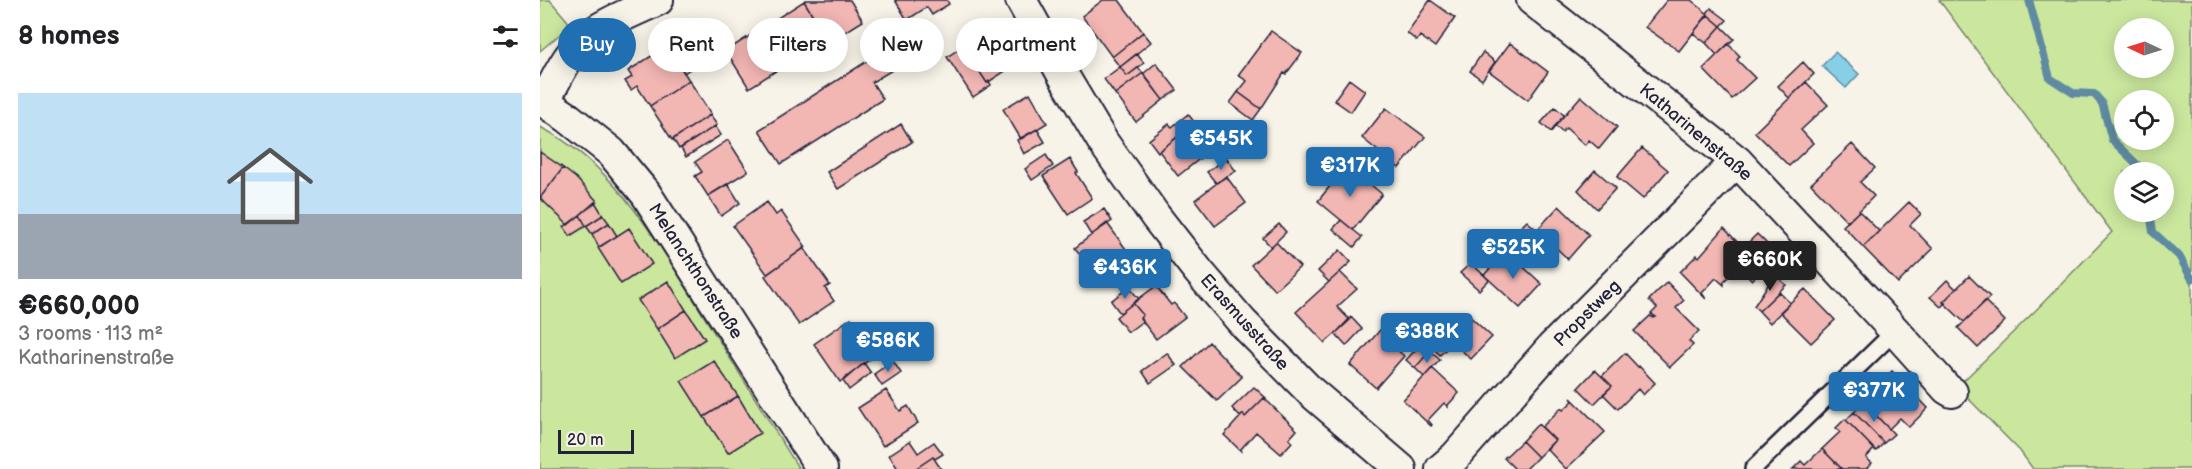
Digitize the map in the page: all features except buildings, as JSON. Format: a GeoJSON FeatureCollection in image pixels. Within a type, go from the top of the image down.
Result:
{"type":"FeatureCollection","features":[{"type":"Feature","properties":{"kind":"street"},"geometry":{"type":"LineString","coordinates":[[543,100],[562,66],[584,40],[594,32],[657,0]]}},
{"type":"Feature","properties":{"kind":"street","name":"Erasmusstraße"},"geometry":{"type":"LineString","coordinates":[[1021,0],[1103,142],[1199,272],[1251,331],[1311,392],[1401,469]]}},
{"type":"Feature","properties":{"kind":"street","name":"Katharinenstraße"},"geometry":{"type":"LineString","coordinates":[[1532,0],[1737,161],[1947,390],[1952,392]]}},
{"type":"Feature","properties":{"kind":"street","name":"Melanchthonstraße"},"geometry":{"type":"LineString","coordinates":[[543,100],[611,152],[646,194],[822,469]]}},
{"type":"Feature","properties":{"kind":"street","name":"Propstweg"},"geometry":{"type":"LineString","coordinates":[[1441,469],[1455,457],[1552,347],[1737,161]]}},
{"type":"Feature","properties":{"kind":"lane"},"geometry":{"type":"LineString","coordinates":[[1753,469],[1895,331]]}},
{"type":"Feature","properties":{"kind":"green space"},"geometry":{"type":"Polygon","coordinates":[[[540,0],[550,0],[565,18],[558,18],[558,36],[540,51],[540,0]]]}},
{"type":"Feature","properties":{"kind":"green space"},"geometry":{"type":"Polygon","coordinates":[[[1939,0],[2192,0],[2192,469],[2033,469],[2020,451],[1957,387],[2112,232],[1939,0]]]}},
{"type":"Feature","properties":{"kind":"green space"},"geometry":{"type":"Polygon","coordinates":[[[540,127],[567,143],[592,163],[635,210],[799,469],[540,469],[540,127]]]}},
{"type":"Feature","properties":{"kind":"water"},"geometry":{"type":"Polygon","coordinates":[[[1835,52],[1859,74],[1846,88],[1822,66],[1835,52]]]}},
{"type":"Feature","properties":{"kind":"waterway"},"geometry":{"type":"LineString","coordinates":[[2029,0],[2050,78],[2073,93],[2094,94],[2102,103],[2112,140],[2135,162]]}},
{"type":"Feature","properties":{"kind":"waterway"},"geometry":{"type":"LineString","coordinates":[[2152,222],[2153,232],[2179,256],[2192,279]]}}]}
